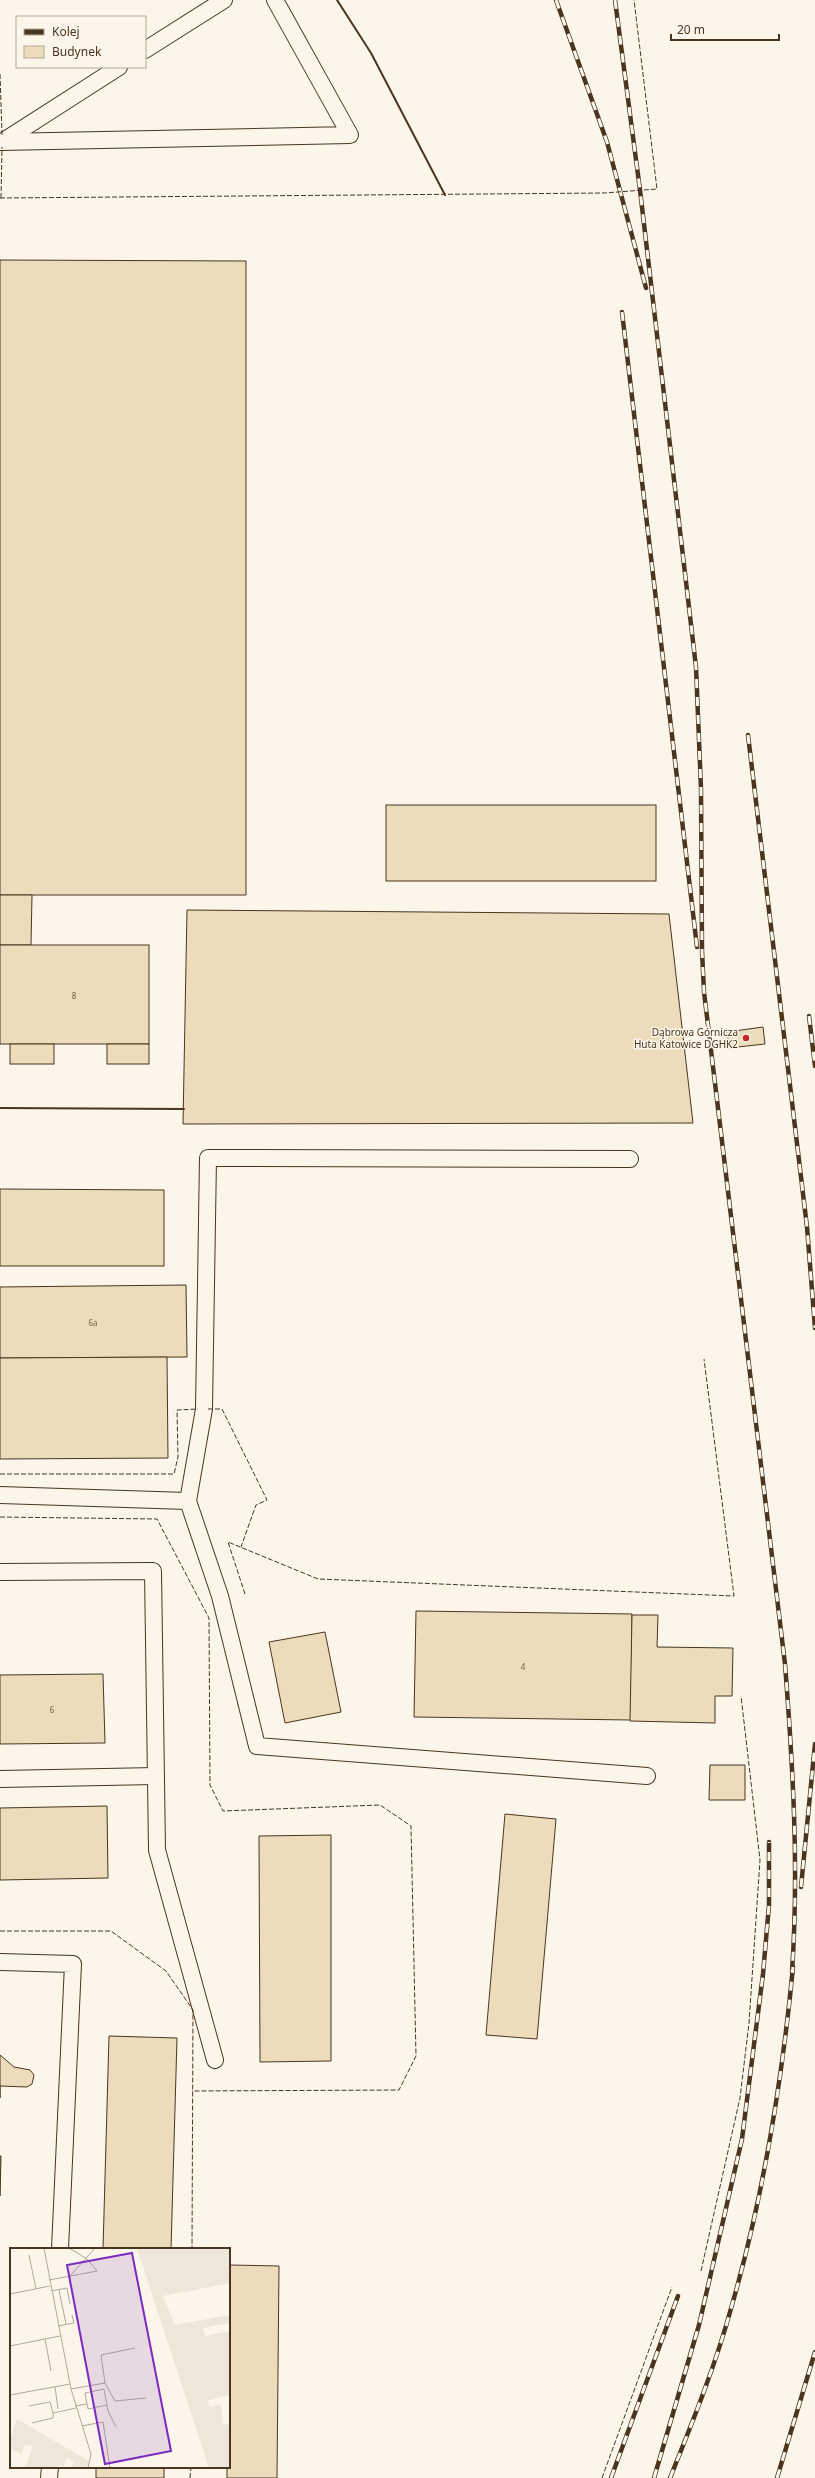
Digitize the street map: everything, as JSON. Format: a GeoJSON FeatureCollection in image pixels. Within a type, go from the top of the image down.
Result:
{"type":"FeatureCollection","features":[{"type":"Feature","properties":{"kind":"lane"},"geometry":{"type":"LineString","coordinates":[[146,49],[224,0]]}},
{"type":"Feature","properties":{"kind":"lane"},"geometry":{"type":"LineString","coordinates":[[1,142],[350,136],[275,0]]}},
{"type":"Feature","properties":{"kind":"lane"},"geometry":{"type":"LineString","coordinates":[[1,142],[117,68]]}},
{"type":"Feature","properties":{"kind":"lane"},"geometry":{"type":"LineString","coordinates":[[630,1159],[208,1158],[204,1409],[188,1501],[220,1596],[257,1746],[647,1776]]}},
{"type":"Feature","properties":{"kind":"lane"},"geometry":{"type":"LineString","coordinates":[[0,1495],[188,1501]]}},
{"type":"Feature","properties":{"kind":"lane"},"geometry":{"type":"LineString","coordinates":[[0,1572],[153,1571],[157,1850],[215,2060]]}},
{"type":"Feature","properties":{"kind":"lane"},"geometry":{"type":"LineString","coordinates":[[0,1779],[156,1776]]}},
{"type":"Feature","properties":{"kind":"lane"},"geometry":{"type":"LineString","coordinates":[[0,1962],[73,1964],[60,2248]]}},
{"type":"Feature","properties":{"kind":"lane"},"geometry":{"type":"LineString","coordinates":[[49,2478],[50,2468]]}},
{"type":"Feature","properties":{"kind":"building"},"geometry":{"type":"Polygon","coordinates":[[[0,260],[246,261],[246,895],[0,895],[0,260]]]}},
{"type":"Feature","properties":{"kind":"building"},"geometry":{"type":"Polygon","coordinates":[[[386,805],[656,805],[656,881],[386,881],[386,805]]]}},
{"type":"Feature","properties":{"kind":"building"},"geometry":{"type":"Polygon","coordinates":[[[0,895],[32,895],[31,945],[0,945],[0,895]]]}},
{"type":"Feature","properties":{"kind":"building"},"geometry":{"type":"Polygon","coordinates":[[[187,910],[669,914],[693,1123],[183,1124],[187,910]]]}},
{"type":"Feature","properties":{"kind":"building"},"geometry":{"type":"Polygon","coordinates":[[[0,945],[149,945],[149,1044],[0,1044],[0,945]]]}},
{"type":"Feature","properties":{"kind":"building","name":"Dąbrowa Górnicza Huta Katowice DGHK2"},"geometry":{"type":"Polygon","coordinates":[[[763,1027],[765,1044],[729,1048],[727,1032],[763,1027]]]}},
{"type":"Feature","properties":{"kind":"building"},"geometry":{"type":"Polygon","coordinates":[[[10,1044],[54,1044],[54,1064],[10,1064],[10,1044]]]}},
{"type":"Feature","properties":{"kind":"building"},"geometry":{"type":"Polygon","coordinates":[[[107,1044],[149,1044],[149,1064],[107,1064],[107,1044]]]}},
{"type":"Feature","properties":{"kind":"building"},"geometry":{"type":"Polygon","coordinates":[[[0,1189],[164,1190],[164,1266],[0,1266],[0,1189]]]}},
{"type":"Feature","properties":{"kind":"building"},"geometry":{"type":"Polygon","coordinates":[[[186,1285],[187,1357],[0,1358],[0,1287],[186,1285]]]}},
{"type":"Feature","properties":{"kind":"building"},"geometry":{"type":"Polygon","coordinates":[[[167,1357],[168,1458],[0,1459],[0,1358],[167,1357]]]}},
{"type":"Feature","properties":{"kind":"building"},"geometry":{"type":"Polygon","coordinates":[[[416,1611],[632,1614],[631,1720],[414,1717],[416,1611]]]}},
{"type":"Feature","properties":{"kind":"building"},"geometry":{"type":"Polygon","coordinates":[[[632,1615],[658,1615],[657,1647],[733,1648],[732,1696],[715,1696],[715,1723],[630,1721],[632,1615]]]}},
{"type":"Feature","properties":{"kind":"building"},"geometry":{"type":"Polygon","coordinates":[[[325,1632],[341,1712],[285,1723],[269,1642],[325,1632]]]}},
{"type":"Feature","properties":{"kind":"building"},"geometry":{"type":"Polygon","coordinates":[[[103,1674],[105,1743],[0,1744],[0,1675],[103,1674]]]}},
{"type":"Feature","properties":{"kind":"building"},"geometry":{"type":"Polygon","coordinates":[[[710,1765],[745,1765],[745,1800],[709,1800],[710,1765]]]}},
{"type":"Feature","properties":{"kind":"building"},"geometry":{"type":"Polygon","coordinates":[[[107,1806],[108,1878],[0,1880],[0,1808],[107,1806]]]}},
{"type":"Feature","properties":{"kind":"building"},"geometry":{"type":"Polygon","coordinates":[[[505,1814],[556,1819],[537,2039],[486,2035],[505,1814]]]}},
{"type":"Feature","properties":{"kind":"building"},"geometry":{"type":"Polygon","coordinates":[[[331,1835],[331,2061],[260,2062],[259,1836],[331,1835]]]}},
{"type":"Feature","properties":{"kind":"building"},"geometry":{"type":"Polygon","coordinates":[[[109,2036],[177,2038],[171,2248],[103,2248],[109,2036]]]}},
{"type":"Feature","properties":{"kind":"building"},"geometry":{"type":"Polygon","coordinates":[[[0,2055],[14,2067],[30,2070],[34,2075],[32,2084],[27,2087],[0,2086],[0,2055]]]}},
{"type":"Feature","properties":{"kind":"building"},"geometry":{"type":"Polygon","coordinates":[[[0,2156],[1,2156],[0,2196],[0,2156]]]}},
{"type":"Feature","properties":{"kind":"building"},"geometry":{"type":"Polygon","coordinates":[[[230,2265],[279,2266],[277,2478],[227,2478],[227,2468],[230,2468],[230,2265]]]}},
{"type":"Feature","properties":{"kind":"building"},"geometry":{"type":"Polygon","coordinates":[[[96,2468],[164,2468],[164,2478],[96,2478],[96,2468]]]}},
{"type":"Feature","properties":{"kind":"railway"},"geometry":{"type":"LineString","coordinates":[[556,0],[607,142],[646,288]]}},
{"type":"Feature","properties":{"kind":"railway"},"geometry":{"type":"LineString","coordinates":[[615,0],[640,190],[696,667],[701,789],[702,951],[704,992],[785,1664],[795,1856],[792,1972]]}},
{"type":"Feature","properties":{"kind":"railway"},"geometry":{"type":"LineString","coordinates":[[622,312],[697,947]]}},
{"type":"Feature","properties":{"kind":"railway"},"geometry":{"type":"LineString","coordinates":[[748,735],[807,1227],[815,1328]]}},
{"type":"Feature","properties":{"kind":"railway"},"geometry":{"type":"LineString","coordinates":[[809,1016],[815,1066]]}},
{"type":"Feature","properties":{"kind":"railway"},"geometry":{"type":"LineString","coordinates":[[801,1887],[815,1744]]}},
{"type":"Feature","properties":{"kind":"railway"},"geometry":{"type":"LineString","coordinates":[[654,2478],[699,2325],[742,2139],[763,1974],[769,1905],[769,1842]]}},
{"type":"Feature","properties":{"kind":"railway"},"geometry":{"type":"LineString","coordinates":[[670,2478],[696,2414],[719,2349],[743,2263],[770,2137],[789,2010],[793,1967]]}},
{"type":"Feature","properties":{"kind":"railway"},"geometry":{"type":"LineString","coordinates":[[611,2478],[678,2296]]}},
{"type":"Feature","properties":{"kind":"railway"},"geometry":{"type":"LineString","coordinates":[[777,2478],[815,2352]]}},
{"type":"Feature","properties":{"kind":"fence"},"geometry":{"type":"LineString","coordinates":[[0,198],[604,193],[657,189],[634,0]]}},
{"type":"Feature","properties":{"kind":"fence"},"geometry":{"type":"LineString","coordinates":[[0,74],[2,135]]}},
{"type":"Feature","properties":{"kind":"fence"},"geometry":{"type":"LineString","coordinates":[[1,198],[2,147]]}},
{"type":"Feature","properties":{"kind":"fence"},"geometry":{"type":"LineString","coordinates":[[245,1594],[228,1542],[318,1579],[734,1596],[704,1359]]}},
{"type":"Feature","properties":{"kind":"fence"},"geometry":{"type":"LineString","coordinates":[[0,1474],[174,1474],[178,1457],[177,1410],[198,1409]]}},
{"type":"Feature","properties":{"kind":"fence"},"geometry":{"type":"LineString","coordinates":[[208,1409],[222,1409],[267,1500],[256,1505],[241,1547]]}},
{"type":"Feature","properties":{"kind":"fence"},"geometry":{"type":"LineString","coordinates":[[0,1517],[157,1519],[209,1618],[210,1785],[223,1811],[380,1805],[411,1826],[416,2056],[399,2090],[192,2091]]}},
{"type":"Feature","properties":{"kind":"fence"},"geometry":{"type":"LineString","coordinates":[[701,2271],[740,2098],[749,2023],[760,1860],[741,1696]]}},
{"type":"Feature","properties":{"kind":"fence"},"geometry":{"type":"LineString","coordinates":[[0,1931],[111,1931],[166,1971],[193,2010],[192,2248]]}},
{"type":"Feature","properties":{"kind":"fence"},"geometry":{"type":"LineString","coordinates":[[602,2478],[672,2287]]}},
{"type":"Feature","properties":{"kind":"fence"},"geometry":{"type":"LineString","coordinates":[[190,2478],[191,2468]]}},
{"type":"Feature","properties":{"kind":"wall"},"geometry":{"type":"LineString","coordinates":[[337,0],[371,53],[445,195]]}},
{"type":"Feature","properties":{"kind":"wall"},"geometry":{"type":"LineString","coordinates":[[0,1108],[184,1109]]}},
{"type":"Feature","properties":{"kind":"place","name":"Dąbrowa Górnicza Huta Katowice DGHK2"},"geometry":{"type":"Point","coordinates":[746,1038]}}]}
